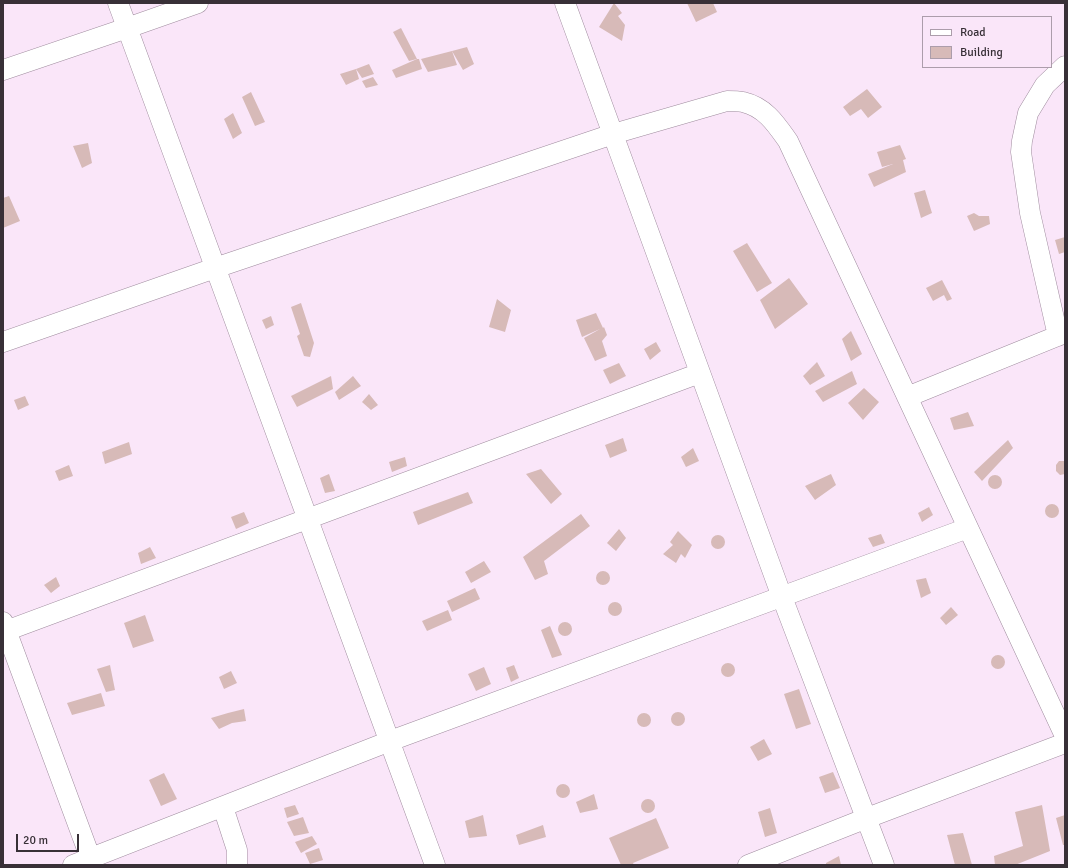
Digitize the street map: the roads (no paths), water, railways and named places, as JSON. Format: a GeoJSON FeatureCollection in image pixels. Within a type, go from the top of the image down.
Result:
{"type":"FeatureCollection","features":[{"type":"Feature","properties":{"kind":"street"},"geometry":{"type":"LineString","coordinates":[[118,3],[435,865]]}},
{"type":"Feature","properties":{"kind":"street"},"geometry":{"type":"LineString","coordinates":[[3,70],[198,3]]}},
{"type":"Feature","properties":{"kind":"street"},"geometry":{"type":"LineString","coordinates":[[565,3],[782,597],[884,865]]}},
{"type":"Feature","properties":{"kind":"street"},"geometry":{"type":"LineString","coordinates":[[907,397],[1062,334],[1030,213],[1021,152],[1028,113],[1045,85],[1065,66]]}},
{"type":"Feature","properties":{"kind":"street"},"geometry":{"type":"LineString","coordinates":[[3,342],[215,268],[613,134],[727,101],[743,102],[759,108],[774,121],[788,141],[1065,736]]}},
{"type":"Feature","properties":{"kind":"street"},"geometry":{"type":"LineString","coordinates":[[700,373],[308,518],[4,628],[85,863],[390,741],[968,528]]}},
{"type":"Feature","properties":{"kind":"street"},"geometry":{"type":"LineString","coordinates":[[748,865],[1065,743]]}},
{"type":"Feature","properties":{"kind":"street"},"geometry":{"type":"LineString","coordinates":[[223,807],[237,850],[237,865]]}}]}
